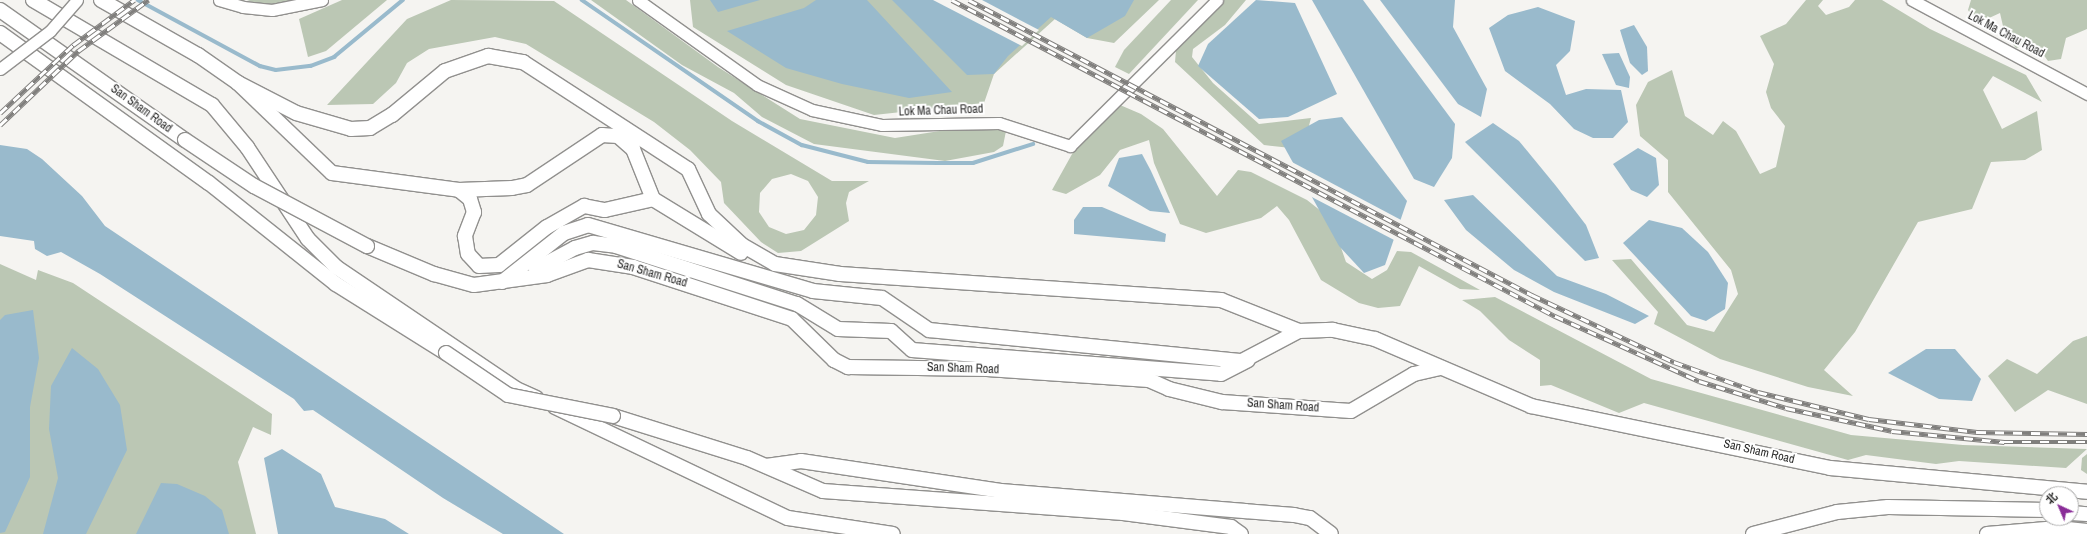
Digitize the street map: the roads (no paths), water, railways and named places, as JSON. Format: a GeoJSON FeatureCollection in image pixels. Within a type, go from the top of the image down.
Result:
{"type":"FeatureCollection","features":[{"type":"Feature","properties":{"kind":"main road","name":"San Sham Road"},"geometry":{"type":"LineString","coordinates":[[33,0],[212,105],[247,147],[308,239],[336,267]]}},
{"type":"Feature","properties":{"kind":"main road","name":"San Sham Road"},"geometry":{"type":"LineString","coordinates":[[101,0],[198,55],[238,83],[296,113],[351,129],[370,128],[392,115],[445,71],[488,56],[523,62],[688,169],[709,214],[742,245],[775,264]]}},
{"type":"Feature","properties":{"kind":"main road","name":"San Sham Road"},"geometry":{"type":"LineString","coordinates":[[0,10],[248,183],[367,246],[434,274],[474,284],[500,284],[598,259],[632,267],[792,319],[834,360],[848,367],[988,369],[1149,380],[1169,389],[1222,402],[1351,411],[1414,374],[1441,368]]}},
{"type":"Feature","properties":{"kind":"main road","name":"San Sham Road"},"geometry":{"type":"LineString","coordinates":[[0,33],[263,225],[336,284],[446,353],[508,395],[613,416],[766,466],[823,491],[1123,513],[1231,527],[1241,534]]}},
{"type":"Feature","properties":{"kind":"main road","name":"San Sham Road"},"geometry":{"type":"LineString","coordinates":[[238,83],[332,173],[459,190],[527,185],[602,135],[618,136],[633,149],[653,199],[754,261],[840,274],[1221,300],[1299,331],[1333,330],[1374,340],[1531,406],[1830,468],[2087,492]]}},
{"type":"Feature","properties":{"kind":"main road"},"geometry":{"type":"LineString","coordinates":[[459,190],[470,199],[474,212],[465,236],[468,254],[479,266],[499,265],[547,227],[584,206],[605,210],[653,199]]}},
{"type":"Feature","properties":{"kind":"main road","name":"San Sham Road"},"geometry":{"type":"LineString","coordinates":[[263,225],[285,234],[336,267],[516,389],[757,506],[814,525],[893,534]]}},
{"type":"Feature","properties":{"kind":"main road"},"geometry":{"type":"LineString","coordinates":[[500,284],[564,234],[588,225],[813,291],[882,298],[929,330],[1248,360]]}},
{"type":"Feature","properties":{"kind":"main road","name":"San Sham Road"},"geometry":{"type":"LineString","coordinates":[[500,284],[575,248],[593,244],[616,246],[797,304],[838,329],[891,331],[912,350],[1222,374],[1299,331]]}},
{"type":"Feature","properties":{"kind":"main road","name":"San Sham Road"},"geometry":{"type":"LineString","coordinates":[[766,466],[801,461],[1001,491],[1294,515],[1310,518],[1331,534]]}},
{"type":"Feature","properties":{"kind":"main road"},"geometry":{"type":"LineString","coordinates":[[1753,534],[1837,512],[1888,507],[2039,510]]}},
{"type":"Feature","properties":{"kind":"main road"},"geometry":{"type":"LineString","coordinates":[[1987,534],[2058,528],[2087,531]]}},
{"type":"Feature","properties":{"kind":"street"},"geometry":{"type":"LineString","coordinates":[[0,69],[50,31],[78,0]]}},
{"type":"Feature","properties":{"kind":"street"},"geometry":{"type":"LineString","coordinates":[[219,0],[243,7],[272,10],[322,0]]}},
{"type":"Feature","properties":{"kind":"street","name":"Lok Ma Chau Road"},"geometry":{"type":"LineString","coordinates":[[638,0],[757,85],[812,110],[882,125],[993,122],[1070,146],[1217,0]]}},
{"type":"Feature","properties":{"kind":"street","name":"Lok Ma Chau Road"},"geometry":{"type":"LineString","coordinates":[[1912,0],[2087,94]]}},
{"type":"Feature","properties":{"kind":"water"},"geometry":{"type":"Polygon","coordinates":[[[710,0],[760,0],[718,12],[710,0]]]}},
{"type":"Feature","properties":{"kind":"water"},"geometry":{"type":"Polygon","coordinates":[[[816,0],[867,0],[952,92],[909,98],[842,84],[786,68],[727,31],[804,8],[816,0]]]}},
{"type":"Feature","properties":{"kind":"water"},"geometry":{"type":"Polygon","coordinates":[[[892,0],[1134,0],[1125,16],[1087,38],[1051,17],[1008,56],[994,74],[967,75],[892,0]]]}},
{"type":"Feature","properties":{"kind":"water"},"geometry":{"type":"Polygon","coordinates":[[[1256,0],[1295,3],[1337,94],[1288,117],[1259,119],[1198,66],[1208,44],[1256,0]]]}},
{"type":"Feature","properties":{"kind":"water"},"geometry":{"type":"Polygon","coordinates":[[[1312,0],[1363,0],[1455,124],[1452,158],[1434,187],[1414,179],[1312,0]]]}},
{"type":"Feature","properties":{"kind":"water"},"geometry":{"type":"Polygon","coordinates":[[[1380,0],[1455,0],[1453,27],[1487,89],[1481,117],[1458,104],[1380,0]]]}},
{"type":"Feature","properties":{"kind":"water"},"geometry":{"type":"Polygon","coordinates":[[[1538,7],[1575,21],[1570,51],[1556,65],[1566,95],[1586,89],[1621,90],[1628,122],[1613,138],[1593,138],[1574,129],[1550,104],[1505,71],[1489,28],[1508,15],[1538,7]]]}},
{"type":"Feature","properties":{"kind":"water"},"geometry":{"type":"Polygon","coordinates":[[[1634,25],[1647,47],[1648,71],[1642,75],[1630,63],[1620,30],[1634,25]]]}},
{"type":"Feature","properties":{"kind":"water"},"geometry":{"type":"Polygon","coordinates":[[[1619,53],[1630,77],[1629,88],[1616,85],[1602,54],[1619,53]]]}},
{"type":"Feature","properties":{"kind":"water"},"geometry":{"type":"Polygon","coordinates":[[[1342,117],[1407,201],[1385,265],[1364,273],[1339,246],[1281,141],[1319,120],[1342,117]]]}},
{"type":"Feature","properties":{"kind":"water"},"geometry":{"type":"Polygon","coordinates":[[[1493,123],[1519,141],[1556,186],[1586,225],[1599,258],[1585,261],[1465,142],[1493,123]]]}},
{"type":"Feature","properties":{"kind":"water"},"geometry":{"type":"Polygon","coordinates":[[[0,145],[27,149],[42,159],[82,196],[105,226],[564,534],[503,534],[443,498],[313,410],[304,411],[294,399],[100,274],[61,252],[47,256],[35,249],[34,241],[0,236],[0,145]]]}},
{"type":"Feature","properties":{"kind":"water"},"geometry":{"type":"Polygon","coordinates":[[[1638,148],[1656,158],[1659,185],[1647,197],[1631,190],[1613,164],[1638,148]]]}},
{"type":"Feature","properties":{"kind":"water"},"geometry":{"type":"Polygon","coordinates":[[[1142,154],[1170,213],[1150,211],[1108,186],[1119,158],[1142,154]]]}},
{"type":"Feature","properties":{"kind":"water"},"geometry":{"type":"Polygon","coordinates":[[[1473,195],[1557,276],[1606,294],[1649,316],[1635,324],[1554,292],[1514,270],[1466,230],[1444,200],[1473,195]]]}},
{"type":"Feature","properties":{"kind":"water"},"geometry":{"type":"Polygon","coordinates":[[[1083,207],[1102,207],[1166,234],[1165,242],[1074,234],[1074,220],[1083,207]]]}},
{"type":"Feature","properties":{"kind":"water"},"geometry":{"type":"Polygon","coordinates":[[[1649,220],[1682,228],[1708,252],[1728,283],[1725,309],[1706,321],[1691,316],[1623,243],[1649,220]]]}},
{"type":"Feature","properties":{"kind":"water"},"geometry":{"type":"Polygon","coordinates":[[[33,310],[39,358],[30,407],[30,477],[5,532],[0,533],[0,320],[5,315],[33,310]]]}},
{"type":"Feature","properties":{"kind":"water"},"geometry":{"type":"Polygon","coordinates":[[[72,348],[98,369],[120,405],[127,450],[86,534],[43,534],[58,478],[49,429],[51,386],[72,348]]]}},
{"type":"Feature","properties":{"kind":"water"},"geometry":{"type":"Polygon","coordinates":[[[1926,349],[1955,349],[1981,379],[1972,401],[1939,399],[1888,373],[1926,349]]]}},
{"type":"Feature","properties":{"kind":"water"},"geometry":{"type":"Polygon","coordinates":[[[282,449],[321,474],[335,507],[385,519],[409,534],[278,534],[264,458],[282,449]]]}},
{"type":"Feature","properties":{"kind":"water"},"geometry":{"type":"Polygon","coordinates":[[[161,483],[177,484],[205,496],[222,510],[229,534],[136,534],[161,483]]]}},
{"type":"Feature","properties":{"kind":"waterway"},"geometry":{"type":"LineString","coordinates":[[138,0],[260,66],[276,70],[311,66],[334,57],[403,0]]}},
{"type":"Feature","properties":{"kind":"waterway"},"geometry":{"type":"LineString","coordinates":[[582,0],[758,121],[802,145],[868,162],[973,163],[1033,144]]}},
{"type":"Feature","properties":{"kind":"railway"},"geometry":{"type":"LineString","coordinates":[[0,113],[73,45],[134,0]]}},
{"type":"Feature","properties":{"kind":"railway"},"geometry":{"type":"LineString","coordinates":[[0,125],[78,51],[148,0]]}},
{"type":"Feature","properties":{"kind":"railway"},"geometry":{"type":"LineString","coordinates":[[952,0],[1555,316],[1699,381],[1786,408],[1892,431],[2004,442],[2087,442]]}},
{"type":"Feature","properties":{"kind":"railway"},"geometry":{"type":"LineString","coordinates":[[969,0],[1532,295],[1674,362],[1758,392],[1869,419],[1977,432],[2087,434]]}}]}
